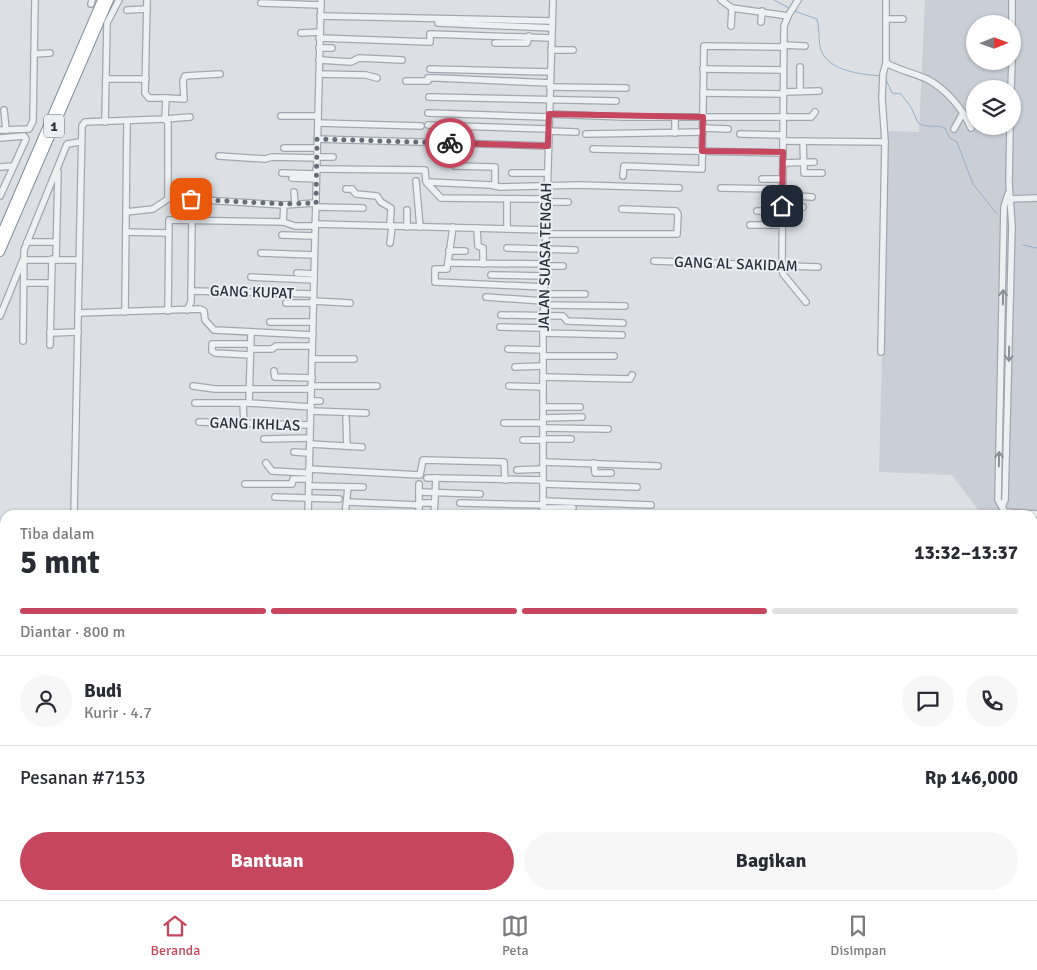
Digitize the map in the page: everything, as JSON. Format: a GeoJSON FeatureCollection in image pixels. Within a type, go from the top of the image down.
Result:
{"type":"FeatureCollection","features":[{"type":"Feature","properties":{"kind":"highway","name":"1"},"geometry":{"type":"LineString","coordinates":[[0,237],[102,0]]}},
{"type":"Feature","properties":{"kind":"highway","name":"1"},"geometry":{"type":"LineString","coordinates":[[0,252],[109,0]]}},
{"type":"Feature","properties":{"kind":"street"},"geometry":{"type":"LineString","coordinates":[[4,110],[3,130],[31,127],[35,0]]}},
{"type":"Feature","properties":{"kind":"street"},"geometry":{"type":"LineString","coordinates":[[105,122],[107,23],[119,0]]}},
{"type":"Feature","properties":{"kind":"street"},"geometry":{"type":"LineString","coordinates":[[147,0],[147,96],[184,98],[183,81],[185,76],[220,74]]}},
{"type":"Feature","properties":{"kind":"street","name":"JALAN SUASA TENGAH"},"geometry":{"type":"LineString","coordinates":[[543,510],[544,276],[553,0]]}},
{"type":"Feature","properties":{"kind":"street"},"geometry":{"type":"LineString","coordinates":[[721,0],[732,8],[762,12],[790,12]]}},
{"type":"Feature","properties":{"kind":"street"},"geometry":{"type":"LineString","coordinates":[[798,0],[784,26],[782,265],[783,274],[806,302]]}},
{"type":"Feature","properties":{"kind":"street"},"geometry":{"type":"LineString","coordinates":[[881,352],[885,142],[885,120],[882,108],[883,76],[886,63],[886,0]]}},
{"type":"Feature","properties":{"kind":"street"},"geometry":{"type":"LineString","coordinates":[[1012,0],[1012,15]]}},
{"type":"Feature","properties":{"kind":"street"},"geometry":{"type":"LineString","coordinates":[[261,3],[321,2],[308,510]]}},
{"type":"Feature","properties":{"kind":"street"},"geometry":{"type":"LineString","coordinates":[[731,26],[732,8]]}},
{"type":"Feature","properties":{"kind":"street"},"geometry":{"type":"LineString","coordinates":[[128,10],[147,9]]}},
{"type":"Feature","properties":{"kind":"street"},"geometry":{"type":"LineString","coordinates":[[761,22],[762,12]]}},
{"type":"Feature","properties":{"kind":"street"},"geometry":{"type":"LineString","coordinates":[[320,16],[552,21]]}},
{"type":"Feature","properties":{"kind":"street"},"geometry":{"type":"LineString","coordinates":[[886,19],[903,19]]}},
{"type":"Feature","properties":{"kind":"street"},"geometry":{"type":"LineString","coordinates":[[438,24],[552,28]]}},
{"type":"Feature","properties":{"kind":"street"},"geometry":{"type":"LineString","coordinates":[[301,33],[430,42],[430,34],[551,38]]}},
{"type":"Feature","properties":{"kind":"street"},"geometry":{"type":"LineString","coordinates":[[495,43],[527,42],[529,36]]}},
{"type":"Feature","properties":{"kind":"street"},"geometry":{"type":"LineString","coordinates":[[623,176],[624,166],[702,169],[704,46],[805,46]]}},
{"type":"Feature","properties":{"kind":"street"},"geometry":{"type":"LineString","coordinates":[[319,48],[332,48]]}},
{"type":"Feature","properties":{"kind":"street"},"geometry":{"type":"LineString","coordinates":[[551,50],[574,50]]}},
{"type":"Feature","properties":{"kind":"street"},"geometry":{"type":"LineString","coordinates":[[34,54],[50,53]]}},
{"type":"Feature","properties":{"kind":"street"},"geometry":{"type":"LineString","coordinates":[[319,60],[351,62],[359,58],[402,60]]}},
{"type":"Feature","properties":{"kind":"street"},"geometry":{"type":"LineString","coordinates":[[886,63],[935,85],[963,113],[966,119]]}},
{"type":"Feature","properties":{"kind":"street"},"geometry":{"type":"LineString","coordinates":[[800,67],[800,91]]}},
{"type":"Feature","properties":{"kind":"street"},"geometry":{"type":"LineString","coordinates":[[703,69],[783,70]]}},
{"type":"Feature","properties":{"kind":"street"},"geometry":{"type":"LineString","coordinates":[[430,70],[550,72]]}},
{"type":"Feature","properties":{"kind":"street"},"geometry":{"type":"LineString","coordinates":[[319,74],[366,75],[376,78]]}},
{"type":"Feature","properties":{"kind":"street"},"geometry":{"type":"LineString","coordinates":[[406,80],[428,81],[428,78],[438,78],[626,88]]}},
{"type":"Feature","properties":{"kind":"street"},"geometry":{"type":"LineString","coordinates":[[106,79],[146,79]]}},
{"type":"Feature","properties":{"kind":"street"},"geometry":{"type":"LineString","coordinates":[[703,93],[819,91]]}},
{"type":"Feature","properties":{"kind":"street"},"geometry":{"type":"LineString","coordinates":[[429,97],[616,101]]}},
{"type":"Feature","properties":{"kind":"street"},"geometry":{"type":"LineString","coordinates":[[126,212],[152,209],[165,201],[169,195],[168,124],[165,119],[166,98]]}},
{"type":"Feature","properties":{"kind":"street"},"geometry":{"type":"LineString","coordinates":[[428,113],[783,118],[811,117],[815,112]]}},
{"type":"Feature","properties":{"kind":"street"},"geometry":{"type":"LineString","coordinates":[[954,129],[963,113]]}},
{"type":"Feature","properties":{"kind":"street"},"geometry":{"type":"LineString","coordinates":[[281,116],[318,116]]}},
{"type":"Feature","properties":{"kind":"street"},"geometry":{"type":"LineString","coordinates":[[74,510],[80,142],[83,124],[190,117]]}},
{"type":"Feature","properties":{"kind":"street"},"geometry":{"type":"LineString","coordinates":[[675,117],[675,133]]}},
{"type":"Feature","properties":{"kind":"street"},"geometry":{"type":"LineString","coordinates":[[125,312],[127,121]]}},
{"type":"Feature","properties":{"kind":"street"},"geometry":{"type":"LineString","coordinates":[[318,123],[421,126]]}},
{"type":"Feature","properties":{"kind":"street"},"geometry":{"type":"LineString","coordinates":[[428,125],[576,132]]}},
{"type":"Feature","properties":{"kind":"street"},"geometry":{"type":"LineString","coordinates":[[586,134],[675,133],[728,129]]}},
{"type":"Feature","properties":{"kind":"street"},"geometry":{"type":"LineString","coordinates":[[740,134],[803,141],[885,142]]}},
{"type":"Feature","properties":{"kind":"street"},"geometry":{"type":"LineString","coordinates":[[1004,510],[998,500],[998,490],[1004,207],[1009,198],[1010,135]]}},
{"type":"Feature","properties":{"kind":"street"},"geometry":{"type":"LineString","coordinates":[[0,138],[26,137],[0,196]]}},
{"type":"Feature","properties":{"kind":"street"},"geometry":{"type":"LineString","coordinates":[[317,139],[548,146]]}},
{"type":"Feature","properties":{"kind":"street"},"geometry":{"type":"LineString","coordinates":[[803,141],[804,173],[822,173]]}},
{"type":"Feature","properties":{"kind":"street"},"geometry":{"type":"LineString","coordinates":[[23,341],[23,260],[26,242],[67,144],[80,142]]}},
{"type":"Feature","properties":{"kind":"street"},"geometry":{"type":"LineString","coordinates":[[284,148],[317,148]]}},
{"type":"Feature","properties":{"kind":"street"},"geometry":{"type":"LineString","coordinates":[[593,149],[783,152]]}},
{"type":"Feature","properties":{"kind":"street"},"geometry":{"type":"LineString","coordinates":[[219,156],[265,159],[272,156],[334,157]]}},
{"type":"Feature","properties":{"kind":"street"},"geometry":{"type":"LineString","coordinates":[[783,163],[814,162]]}},
{"type":"Feature","properties":{"kind":"street"},"geometry":{"type":"LineString","coordinates":[[0,167],[13,166]]}},
{"type":"Feature","properties":{"kind":"street"},"geometry":{"type":"LineString","coordinates":[[455,166],[494,167],[495,186]]}},
{"type":"Feature","properties":{"kind":"street"},"geometry":{"type":"LineString","coordinates":[[50,345],[51,283],[56,242],[58,167]]}},
{"type":"Feature","properties":{"kind":"street"},"geometry":{"type":"LineString","coordinates":[[282,173],[316,174],[425,170],[427,182],[442,198],[568,202]]}},
{"type":"Feature","properties":{"kind":"street"},"geometry":{"type":"LineString","coordinates":[[512,173],[547,173]]}},
{"type":"Feature","properties":{"kind":"street"},"geometry":{"type":"LineString","coordinates":[[292,178],[316,174]]}},
{"type":"Feature","properties":{"kind":"street"},"geometry":{"type":"LineString","coordinates":[[762,179],[782,179]]}},
{"type":"Feature","properties":{"kind":"street"},"geometry":{"type":"LineString","coordinates":[[416,181],[420,227]]}},
{"type":"Feature","properties":{"kind":"street"},"geometry":{"type":"LineString","coordinates":[[427,182],[495,186],[679,188]]}},
{"type":"Feature","properties":{"kind":"street"},"geometry":{"type":"LineString","coordinates":[[721,188],[782,192],[812,197]]}},
{"type":"Feature","properties":{"kind":"street"},"geometry":{"type":"LineString","coordinates":[[346,189],[352,189],[356,194],[378,196],[382,203],[391,208],[390,243]]}},
{"type":"Feature","properties":{"kind":"street"},"geometry":{"type":"LineString","coordinates":[[294,192],[295,203]]}},
{"type":"Feature","properties":{"kind":"street"},"geometry":{"type":"LineString","coordinates":[[169,195],[183,196],[186,199],[295,203],[363,208]]}},
{"type":"Feature","properties":{"kind":"street"},"geometry":{"type":"LineString","coordinates":[[1009,198],[1037,198]]}},
{"type":"Feature","properties":{"kind":"street"},"geometry":{"type":"LineString","coordinates":[[507,200],[507,229]]}},
{"type":"Feature","properties":{"kind":"street"},"geometry":{"type":"LineString","coordinates":[[283,222],[284,204]]}},
{"type":"Feature","properties":{"kind":"street"},"geometry":{"type":"LineString","coordinates":[[750,225],[803,207]]}},
{"type":"Feature","properties":{"kind":"street"},"geometry":{"type":"LineString","coordinates":[[168,311],[169,220],[283,222],[295,226],[391,226],[546,232],[677,234],[678,214],[676,210],[622,209]]}},
{"type":"Feature","properties":{"kind":"street"},"geometry":{"type":"LineString","coordinates":[[407,210],[407,227]]}},
{"type":"Feature","properties":{"kind":"street"},"geometry":{"type":"LineString","coordinates":[[757,211],[793,218]]}},
{"type":"Feature","properties":{"kind":"street"},"geometry":{"type":"LineString","coordinates":[[187,310],[191,302],[192,219]]}},
{"type":"Feature","properties":{"kind":"street"},"geometry":{"type":"LineString","coordinates":[[452,228],[447,269],[435,268],[435,282],[585,294]]}},
{"type":"Feature","properties":{"kind":"street"},"geometry":{"type":"LineString","coordinates":[[477,228],[478,246],[483,248],[483,264]]}},
{"type":"Feature","properties":{"kind":"street"},"geometry":{"type":"LineString","coordinates":[[126,232],[168,234]]}},
{"type":"Feature","properties":{"kind":"street"},"geometry":{"type":"LineString","coordinates":[[282,235],[315,236]]}},
{"type":"Feature","properties":{"kind":"street"},"geometry":{"type":"LineString","coordinates":[[26,242],[56,242]]}},
{"type":"Feature","properties":{"kind":"street"},"geometry":{"type":"LineString","coordinates":[[507,248],[575,250]]}},
{"type":"Feature","properties":{"kind":"street"},"geometry":{"type":"LineString","coordinates":[[449,251],[465,251]]}},
{"type":"Feature","properties":{"kind":"street"},"geometry":{"type":"LineString","coordinates":[[261,253],[314,255]]}},
{"type":"Feature","properties":{"kind":"street"},"geometry":{"type":"LineString","coordinates":[[23,260],[78,260]]}},
{"type":"Feature","properties":{"kind":"street"},"geometry":{"type":"LineString","coordinates":[[0,316],[23,260]]}},
{"type":"Feature","properties":{"kind":"street","name":"GANG AL SAKIDAM"},"geometry":{"type":"LineString","coordinates":[[654,261],[818,267]]}},
{"type":"Feature","properties":{"kind":"street"},"geometry":{"type":"LineString","coordinates":[[448,263],[563,266]]}},
{"type":"Feature","properties":{"kind":"street"},"geometry":{"type":"LineString","coordinates":[[297,273],[314,277]]}},
{"type":"Feature","properties":{"kind":"street"},"geometry":{"type":"LineString","coordinates":[[491,275],[544,276]]}},
{"type":"Feature","properties":{"kind":"street"},"geometry":{"type":"LineString","coordinates":[[251,277],[275,279],[314,277]]}},
{"type":"Feature","properties":{"kind":"street"},"geometry":{"type":"LineString","coordinates":[[24,283],[51,283]]}},
{"type":"Feature","properties":{"kind":"street","name":"GANG KUPAT"},"geometry":{"type":"LineString","coordinates":[[191,290],[313,300]]}},
{"type":"Feature","properties":{"kind":"street"},"geometry":{"type":"LineString","coordinates":[[486,297],[544,303],[625,306]]}},
{"type":"Feature","properties":{"kind":"street"},"geometry":{"type":"LineString","coordinates":[[286,303],[313,300],[350,303]]}},
{"type":"Feature","properties":{"kind":"street"},"geometry":{"type":"LineString","coordinates":[[78,313],[202,310],[211,329],[251,334],[313,335]]}},
{"type":"Feature","properties":{"kind":"street"},"geometry":{"type":"LineString","coordinates":[[501,315],[563,316],[566,322],[623,323]]}},
{"type":"Feature","properties":{"kind":"street"},"geometry":{"type":"LineString","coordinates":[[270,322],[313,322]]}},
{"type":"Feature","properties":{"kind":"street"},"geometry":{"type":"LineString","coordinates":[[500,326],[622,335]]}},
{"type":"Feature","properties":{"kind":"street"},"geometry":{"type":"LineString","coordinates":[[50,333],[78,332]]}},
{"type":"Feature","properties":{"kind":"street"},"geometry":{"type":"LineString","coordinates":[[244,424],[246,403],[250,389],[251,334]]}},
{"type":"Feature","properties":{"kind":"street"},"geometry":{"type":"LineString","coordinates":[[250,349],[212,344],[212,351],[215,354],[273,348],[276,346],[312,346]]}},
{"type":"Feature","properties":{"kind":"street"},"geometry":{"type":"LineString","coordinates":[[508,349],[543,353],[614,356]]}},
{"type":"Feature","properties":{"kind":"street"},"geometry":{"type":"LineString","coordinates":[[312,359],[354,360]]}},
{"type":"Feature","properties":{"kind":"street"},"geometry":{"type":"LineString","coordinates":[[515,367],[543,366]]}},
{"type":"Feature","properties":{"kind":"street"},"geometry":{"type":"LineString","coordinates":[[274,371],[275,377],[312,378]]}},
{"type":"Feature","properties":{"kind":"street"},"geometry":{"type":"LineString","coordinates":[[543,377],[630,379],[632,375]]}},
{"type":"Feature","properties":{"kind":"street"},"geometry":{"type":"LineString","coordinates":[[193,386],[250,389],[377,386]]}},
{"type":"Feature","properties":{"kind":"street"},"geometry":{"type":"LineString","coordinates":[[509,386],[543,387]]}},
{"type":"Feature","properties":{"kind":"street"},"geometry":{"type":"LineString","coordinates":[[311,406],[320,401]]}},
{"type":"Feature","properties":{"kind":"street"},"geometry":{"type":"LineString","coordinates":[[195,403],[311,406],[366,413]]}},
{"type":"Feature","properties":{"kind":"street"},"geometry":{"type":"LineString","coordinates":[[543,407],[580,407]]}},
{"type":"Feature","properties":{"kind":"street"},"geometry":{"type":"LineString","coordinates":[[543,423],[582,417]]}},
{"type":"Feature","properties":{"kind":"street"},"geometry":{"type":"LineString","coordinates":[[346,418],[347,446]]}},
{"type":"Feature","properties":{"kind":"street","name":"GANG IKHLAS"},"geometry":{"type":"LineString","coordinates":[[199,422],[310,425]]}},
{"type":"Feature","properties":{"kind":"street"},"geometry":{"type":"LineString","coordinates":[[504,423],[543,423],[608,429]]}},
{"type":"Feature","properties":{"kind":"street"},"geometry":{"type":"LineString","coordinates":[[264,438],[362,447]]}},
{"type":"Feature","properties":{"kind":"street"},"geometry":{"type":"LineString","coordinates":[[523,440],[571,439]]}},
{"type":"Feature","properties":{"kind":"street"},"geometry":{"type":"LineString","coordinates":[[294,452],[310,452]]}},
{"type":"Feature","properties":{"kind":"street"},"geometry":{"type":"LineString","coordinates":[[266,463],[272,471],[420,475],[423,460],[504,462],[505,480]]}},
{"type":"Feature","properties":{"kind":"street"},"geometry":{"type":"LineString","coordinates":[[594,464],[595,473],[611,473]]}},
{"type":"Feature","properties":{"kind":"street"},"geometry":{"type":"LineString","coordinates":[[517,470],[543,466],[594,464],[658,466]]}},
{"type":"Feature","properties":{"kind":"street"},"geometry":{"type":"LineString","coordinates":[[427,478],[637,487]]}},
{"type":"Feature","properties":{"kind":"street"},"geometry":{"type":"LineString","coordinates":[[434,510],[436,478]]}},
{"type":"Feature","properties":{"kind":"street"},"geometry":{"type":"LineString","coordinates":[[245,484],[292,484],[293,479],[309,483],[363,487]]}},
{"type":"Feature","properties":{"kind":"street"},"geometry":{"type":"LineString","coordinates":[[420,484],[420,510]]}},
{"type":"Feature","properties":{"kind":"street"},"geometry":{"type":"LineString","coordinates":[[346,510],[348,487]]}},
{"type":"Feature","properties":{"kind":"street"},"geometry":{"type":"LineString","coordinates":[[419,492],[480,494]]}},
{"type":"Feature","properties":{"kind":"street"},"geometry":{"type":"LineString","coordinates":[[275,497],[338,499]]}},
{"type":"Feature","properties":{"kind":"street"},"geometry":{"type":"LineString","coordinates":[[348,502],[434,503]]}},
{"type":"Feature","properties":{"kind":"street"},"geometry":{"type":"LineString","coordinates":[[460,503],[651,504]]}},
{"type":"Feature","properties":{"kind":"street"},"geometry":{"type":"LineString","coordinates":[[543,504],[573,508]]}},
{"type":"Feature","properties":{"kind":"shaded area"},"geometry":{"type":"Polygon","coordinates":[[[925,0],[1037,0],[1037,510],[978,510],[952,475],[879,472],[888,131],[919,132],[925,0]]]}},
{"type":"Feature","properties":{"kind":"waterway"},"geometry":{"type":"LineString","coordinates":[[774,0],[791,9]]}},
{"type":"Feature","properties":{"kind":"waterway"},"geometry":{"type":"LineString","coordinates":[[794,11],[817,19],[821,50],[831,63],[847,70],[881,76]]}},
{"type":"Feature","properties":{"kind":"waterway"},"geometry":{"type":"LineString","coordinates":[[885,77],[892,93],[901,94],[911,107],[918,123],[945,128],[950,138],[957,142],[973,184],[997,214]]}},
{"type":"Feature","properties":{"kind":"waterway"},"geometry":{"type":"LineString","coordinates":[[1023,245],[1037,248]]}},
{"type":"Feature","properties":{"kind":"way so far"},"geometry":{"type":"LineString","coordinates":[[191,199],[284,204],[316,203],[317,139],[345,138],[450,143]]}},
{"type":"Feature","properties":{"kind":"route"},"geometry":{"type":"LineString","coordinates":[[450,143],[548,146],[549,114],[586,117],[703,117],[702,151],[783,152],[782,206]]}}]}
